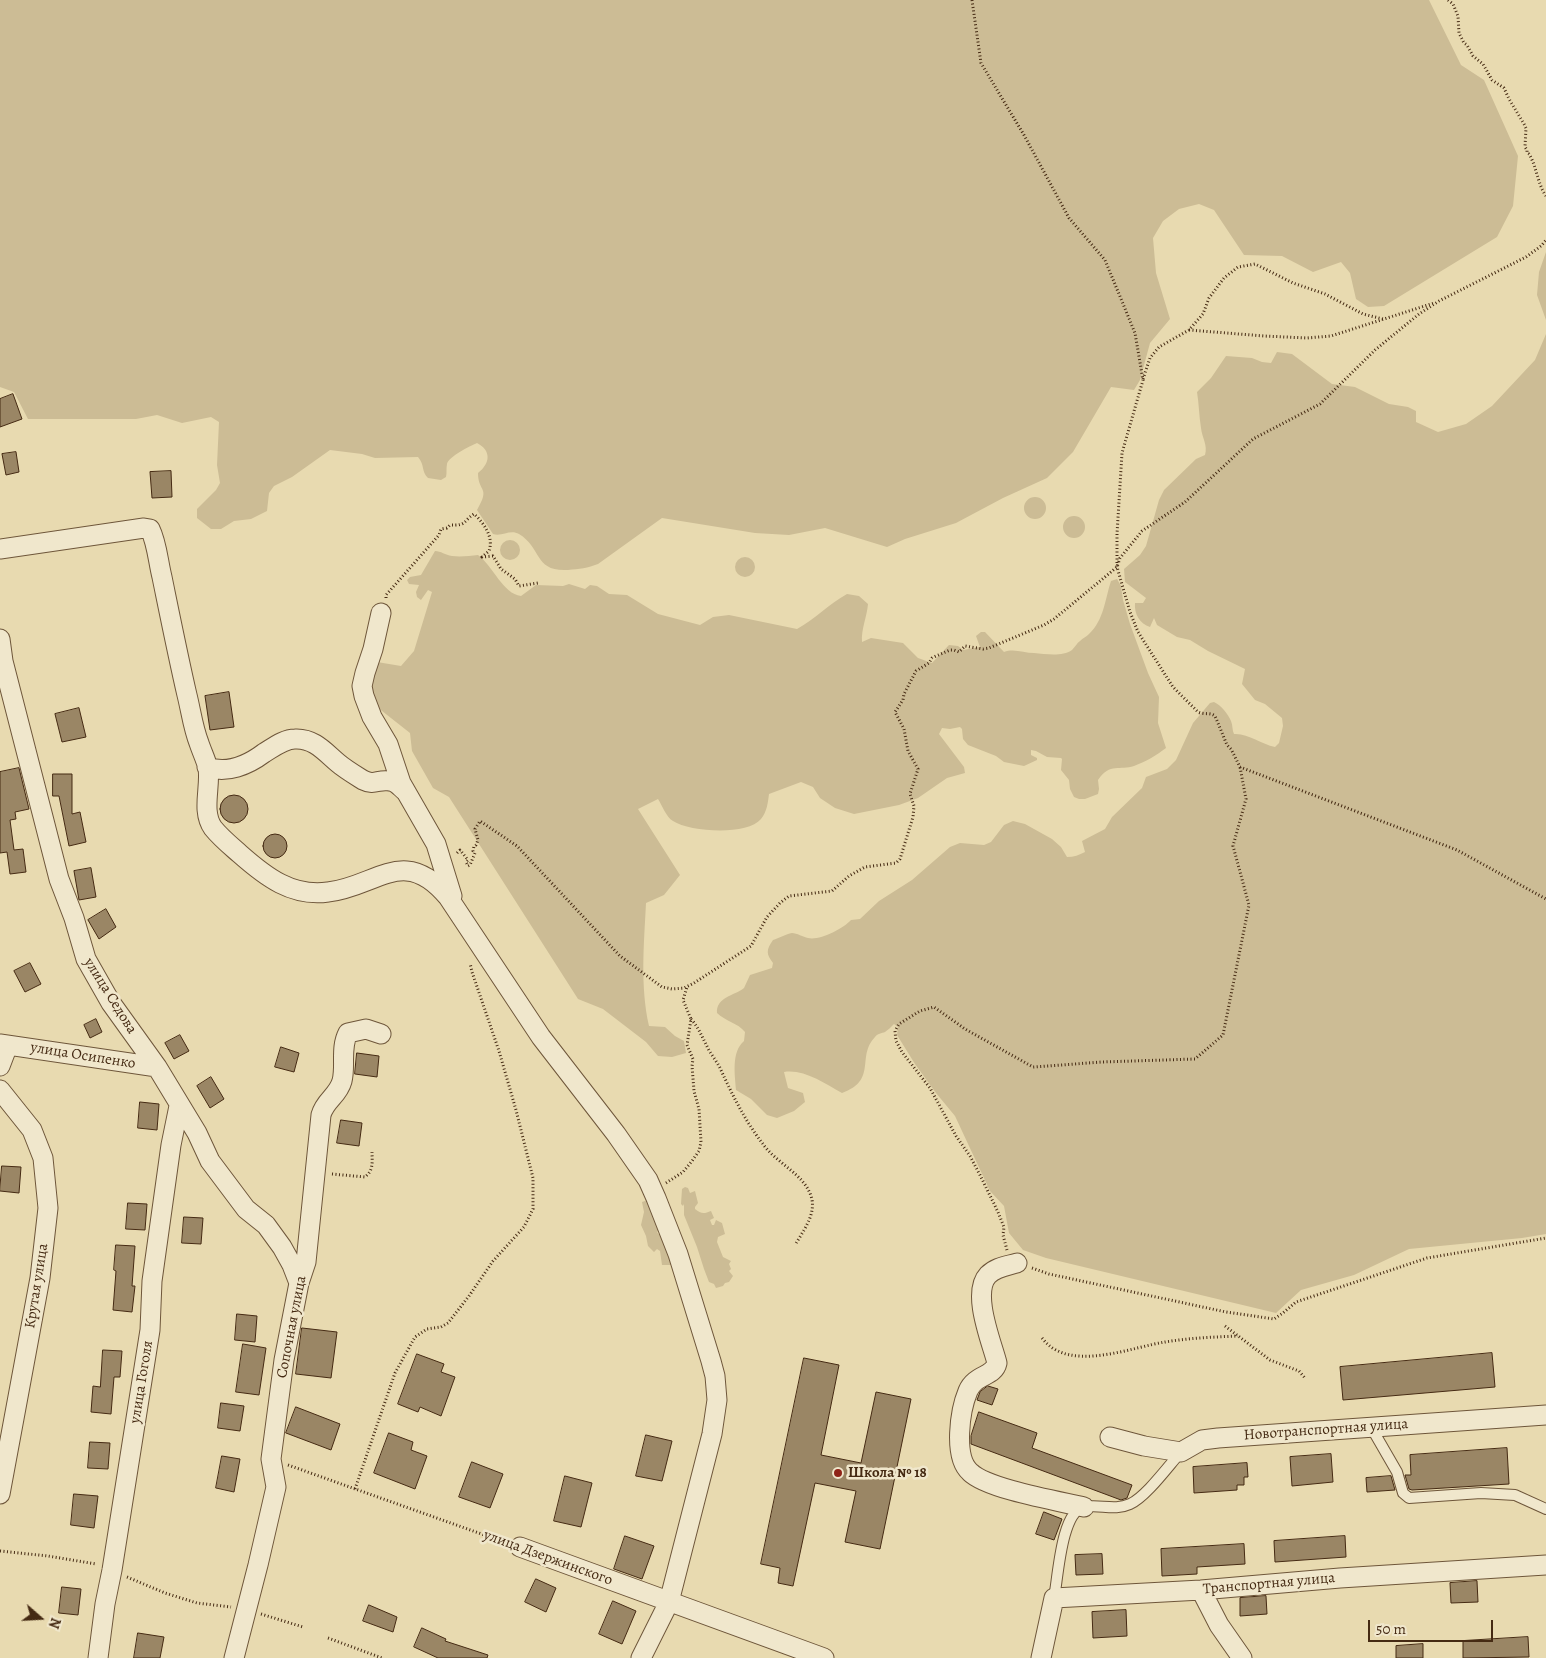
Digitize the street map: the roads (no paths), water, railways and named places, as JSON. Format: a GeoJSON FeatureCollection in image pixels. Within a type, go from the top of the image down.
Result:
{"type":"FeatureCollection","features":[{"type":"Feature","properties":{"kind":"street"},"geometry":{"type":"LineString","coordinates":[[0,549],[150,529],[194,728],[207,767],[208,811],[211,825],[232,847],[269,878],[298,891],[323,893],[355,886],[387,872],[407,872],[423,877],[440,888],[541,1037],[612,1128],[648,1180],[678,1254],[698,1316],[715,1376],[716,1410],[712,1434],[669,1602],[641,1658]]}},
{"type":"Feature","properties":{"kind":"street"},"geometry":{"type":"LineString","coordinates":[[381,613],[372,653],[365,673],[363,691],[372,717],[388,744],[405,791],[436,844],[448,886],[463,920]]}},
{"type":"Feature","properties":{"kind":"street","name":"улица Седова"},"geometry":{"type":"LineString","coordinates":[[0,639],[3,661],[59,879],[74,918],[86,959],[111,1003],[157,1067],[196,1133],[210,1161],[246,1209],[266,1225],[282,1247],[299,1283]]}},
{"type":"Feature","properties":{"kind":"street"},"geometry":{"type":"LineString","coordinates":[[207,767],[227,770],[256,759],[283,742],[296,739],[318,746],[339,764],[365,781],[376,783],[388,780],[395,782],[405,791]]}},
{"type":"Feature","properties":{"kind":"street","name":"Сопочная улица"},"geometry":{"type":"LineString","coordinates":[[234,1658],[276,1487],[271,1459],[284,1360],[299,1283],[306,1262],[321,1115],[326,1103],[336,1093],[341,1084],[346,1035],[350,1032],[366,1029],[381,1034]]}},
{"type":"Feature","properties":{"kind":"street"},"geometry":{"type":"LineString","coordinates":[[0,1066],[4,1045]]}},
{"type":"Feature","properties":{"kind":"street","name":"улица Осипенко"},"geometry":{"type":"LineString","coordinates":[[4,1045],[157,1067]]}},
{"type":"Feature","properties":{"kind":"street","name":"Крутая улица"},"geometry":{"type":"LineString","coordinates":[[0,1090],[32,1130],[43,1158],[48,1208],[40,1278],[0,1494]]}},
{"type":"Feature","properties":{"kind":"street","name":"улица Гоголя"},"geometry":{"type":"LineString","coordinates":[[98,1658],[105,1604],[150,1330],[152,1281],[171,1145],[179,1106]]}},
{"type":"Feature","properties":{"kind":"street"},"geometry":{"type":"LineString","coordinates":[[1017,1263],[995,1270],[984,1281],[982,1298],[983,1316],[997,1363],[996,1368],[992,1372],[973,1382],[967,1393],[961,1424],[960,1456],[968,1470],[978,1478],[1015,1490],[1084,1507]]}},
{"type":"Feature","properties":{"kind":"street","name":"Новотранспортная улица"},"geometry":{"type":"LineString","coordinates":[[1181,1452],[1202,1440],[1218,1438],[1546,1415]]}},
{"type":"Feature","properties":{"kind":"street"},"geometry":{"type":"LineString","coordinates":[[1110,1437],[1144,1446],[1181,1452]]}},
{"type":"Feature","properties":{"kind":"street","name":"улица Дзержинского"},"geometry":{"type":"LineString","coordinates":[[520,1547],[824,1658]]}},
{"type":"Feature","properties":{"kind":"street","name":"Транспортная улица"},"geometry":{"type":"LineString","coordinates":[[1054,1598],[1201,1590],[1340,1578],[1546,1565]]}},
{"type":"Feature","properties":{"kind":"street"},"geometry":{"type":"LineString","coordinates":[[1201,1590],[1219,1625],[1242,1658]]}},
{"type":"Feature","properties":{"kind":"street"},"geometry":{"type":"LineString","coordinates":[[1041,1658],[1054,1598]]}},
{"type":"Feature","properties":{"kind":"lane"},"geometry":{"type":"LineString","coordinates":[[1371,1427],[1397,1472],[1403,1493],[1409,1498],[1482,1493],[1515,1495],[1546,1509]]}},
{"type":"Feature","properties":{"kind":"lane"},"geometry":{"type":"LineString","coordinates":[[1054,1598],[1068,1522],[1077,1510],[1084,1507],[1116,1507],[1132,1503],[1142,1495],[1181,1452]]}},
{"type":"Feature","properties":{"kind":"place","name":"Школа № 18"},"geometry":{"type":"Point","coordinates":[838,1473]}}]}
